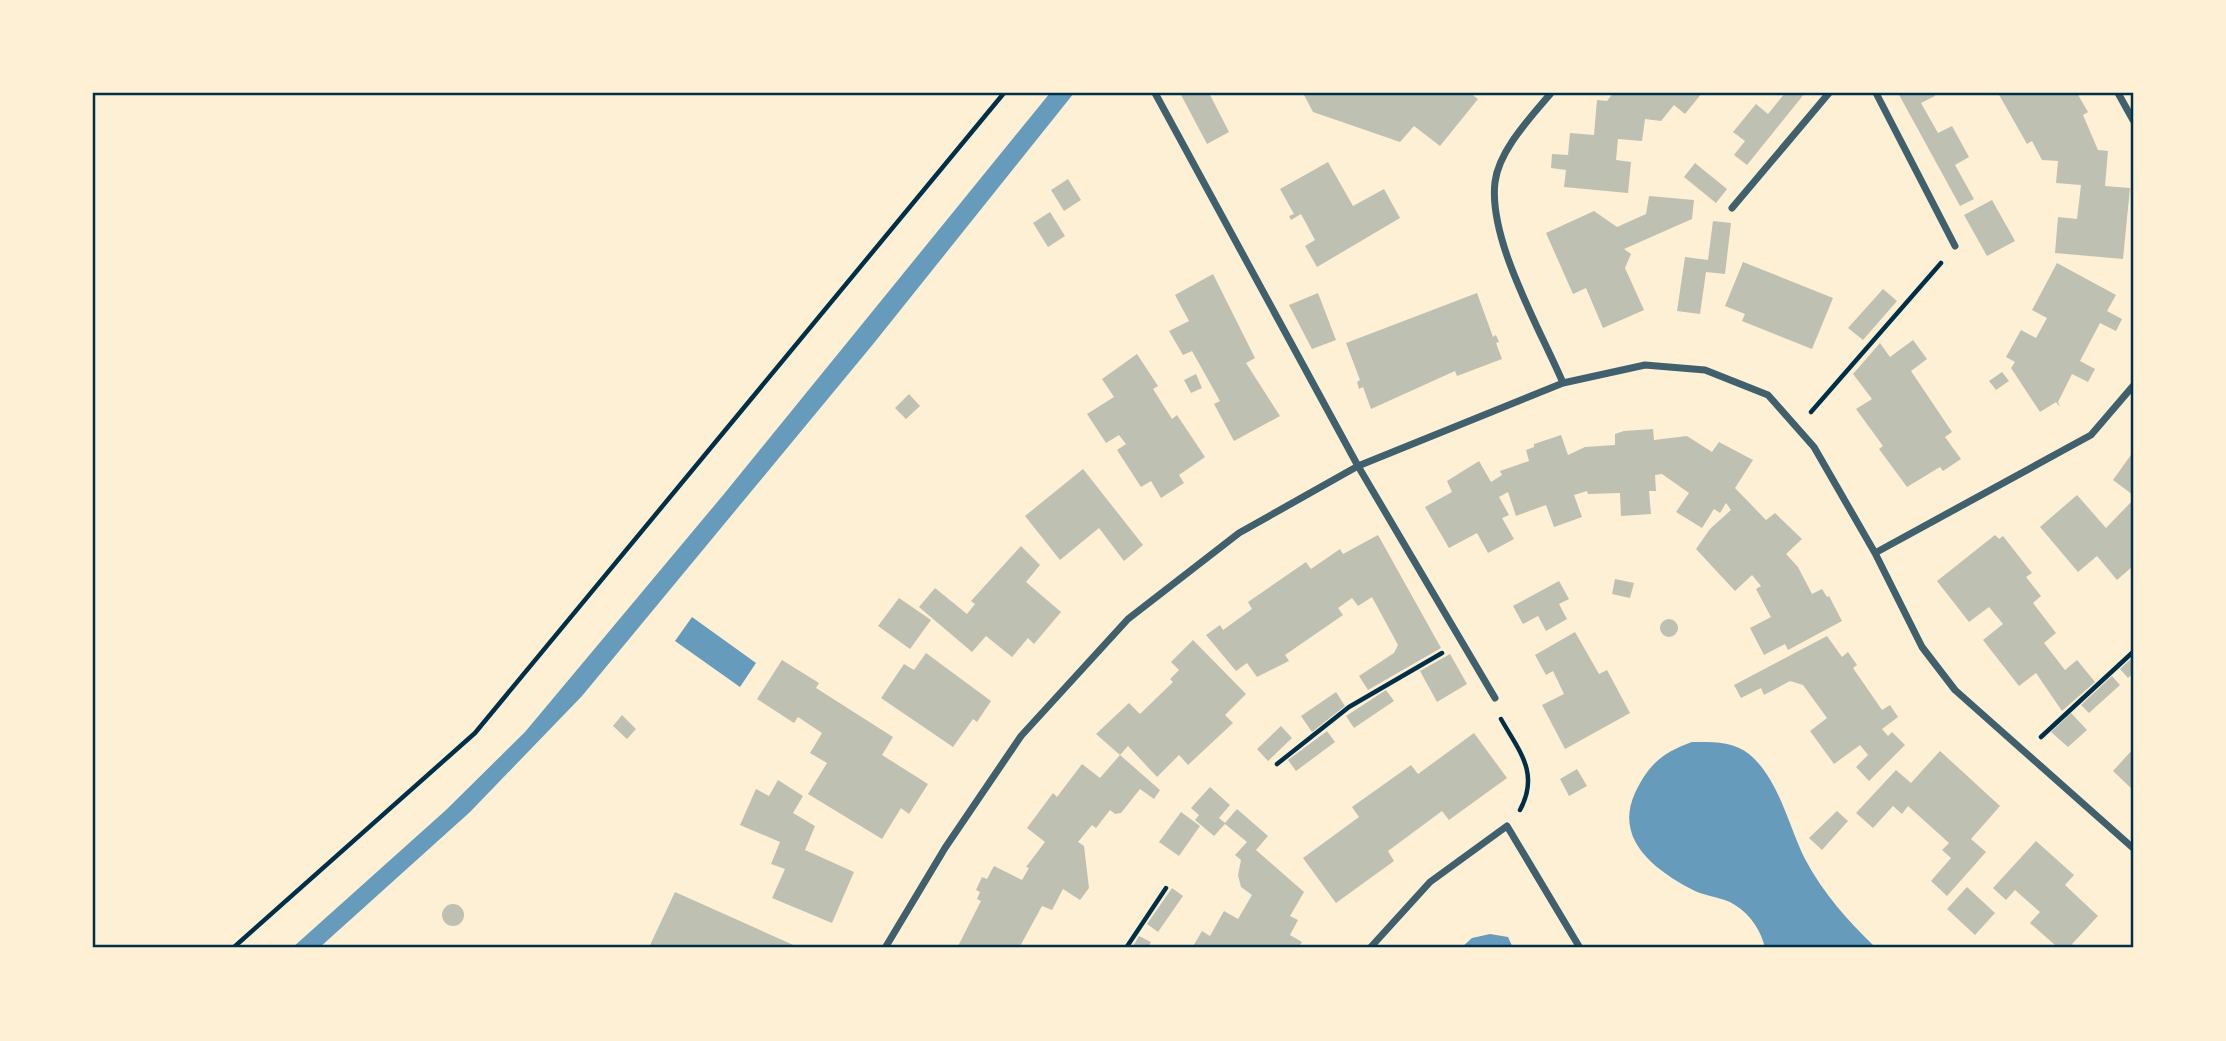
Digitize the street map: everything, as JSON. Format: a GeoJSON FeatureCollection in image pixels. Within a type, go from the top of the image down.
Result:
{"type":"FeatureCollection","features":[{"type":"Feature","properties":{"kind":"street"},"geometry":{"type":"LineString","coordinates":[[1155,93],[1358,466],[1496,698]]}},
{"type":"Feature","properties":{"kind":"street"},"geometry":{"type":"LineString","coordinates":[[1552,93],[1514,137],[1495,181],[1498,231],[1563,383]]}},
{"type":"Feature","properties":{"kind":"street"},"geometry":{"type":"LineString","coordinates":[[1732,208],[1829,93]]}},
{"type":"Feature","properties":{"kind":"street"},"geometry":{"type":"LineString","coordinates":[[1876,93],[1955,246]]}},
{"type":"Feature","properties":{"kind":"street"},"geometry":{"type":"LineString","coordinates":[[2118,93],[2133,120]]}},
{"type":"Feature","properties":{"kind":"street"},"geometry":{"type":"LineString","coordinates":[[885,948],[945,848],[1021,736],[1128,619],[1239,533],[1358,466],[1563,383],[1645,365],[1705,370],[1768,396],[1814,447],[1875,553],[1922,647],[1955,691],[2133,848]]}},
{"type":"Feature","properties":{"kind":"street"},"geometry":{"type":"LineString","coordinates":[[1875,553],[2091,435],[2133,386]]}},
{"type":"Feature","properties":{"kind":"street"},"geometry":{"type":"LineString","coordinates":[[1370,948],[1430,882],[1507,826],[1580,948]]}},
{"type":"Feature","properties":{"kind":"path"},"geometry":{"type":"LineString","coordinates":[[233,948],[475,733],[1004,93]]}},
{"type":"Feature","properties":{"kind":"path"},"geometry":{"type":"LineString","coordinates":[[1797,429],[1955,246]]}},
{"type":"Feature","properties":{"kind":"path"},"geometry":{"type":"LineString","coordinates":[[1277,764],[1349,708],[1462,642]]}},
{"type":"Feature","properties":{"kind":"path"},"geometry":{"type":"LineString","coordinates":[[2024,752],[2133,652]]}},
{"type":"Feature","properties":{"kind":"path"},"geometry":{"type":"LineString","coordinates":[[1496,698],[1498,714],[1527,765],[1530,787],[1521,808],[1507,826]]}},
{"type":"Feature","properties":{"kind":"path"},"geometry":{"type":"LineString","coordinates":[[1126,948],[1166,888]]}},
{"type":"Feature","properties":{"kind":"water"},"geometry":{"type":"Polygon","coordinates":[[[1050,93],[1074,93],[874,343],[582,696],[470,812],[319,948],[292,948],[446,810],[525,732],[724,494],[1050,93]]]}},
{"type":"Feature","properties":{"kind":"water"},"geometry":{"type":"Polygon","coordinates":[[[692,617],[756,663],[740,687],[675,641],[692,617]]]}},
{"type":"Feature","properties":{"kind":"water"},"geometry":{"type":"Polygon","coordinates":[[[1692,742],[1722,743],[1736,747],[1759,764],[1782,803],[1812,871],[1837,906],[1876,948],[1765,948],[1754,924],[1741,909],[1681,883],[1643,853],[1630,826],[1630,810],[1635,793],[1651,767],[1673,750],[1692,742]]]}},
{"type":"Feature","properties":{"kind":"water"},"geometry":{"type":"Polygon","coordinates":[[[1490,934],[1508,937],[1513,948],[1461,948],[1472,938],[1490,934]]]}},
{"type":"Feature","properties":{"kind":"building"},"geometry":{"type":"Polygon","coordinates":[[[1180,93],[1209,93],[1229,132],[1207,144],[1180,93]]]}},
{"type":"Feature","properties":{"kind":"building"},"geometry":{"type":"Polygon","coordinates":[[[1303,93],[1470,93],[1478,99],[1440,146],[1414,126],[1400,142],[1313,112],[1303,93]]]}},
{"type":"Feature","properties":{"kind":"building"},"geometry":{"type":"Polygon","coordinates":[[[1613,93],[1702,93],[1685,114],[1674,105],[1661,121],[1645,119],[1642,141],[1618,139],[1616,160],[1631,162],[1628,193],[1564,187],[1566,170],[1551,168],[1552,154],[1568,155],[1570,133],[1594,135],[1597,100],[1607,101],[1613,93]]]}},
{"type":"Feature","properties":{"kind":"building"},"geometry":{"type":"Polygon","coordinates":[[[1785,93],[1805,93],[1747,165],[1734,155],[1745,141],[1733,132],[1756,104],[1768,114],[1785,93]]]}},
{"type":"Feature","properties":{"kind":"building"},"geometry":{"type":"Polygon","coordinates":[[[1898,93],[1934,93],[1935,96],[1921,103],[1938,133],[1952,126],[1969,157],[1955,165],[1974,199],[1960,206],[1898,93]]]}},
{"type":"Feature","properties":{"kind":"building"},"geometry":{"type":"Polygon","coordinates":[[[1998,93],[2077,93],[2088,112],[2083,115],[2098,150],[2108,151],[2105,186],[2130,188],[2123,259],[2055,253],[2058,217],[2077,219],[2081,185],[2056,183],[2058,161],[2042,160],[2032,141],[2027,144],[1998,93]]]}},
{"type":"Feature","properties":{"kind":"building"},"geometry":{"type":"Polygon","coordinates":[[[1328,162],[1353,206],[1384,189],[1400,218],[1317,267],[1305,246],[1315,240],[1301,214],[1291,220],[1289,216],[1294,214],[1280,189],[1328,162]]]}},
{"type":"Feature","properties":{"kind":"building"},"geometry":{"type":"Polygon","coordinates":[[[1695,163],[1727,189],[1716,203],[1684,177],[1695,163]]]}},
{"type":"Feature","properties":{"kind":"building"},"geometry":{"type":"Polygon","coordinates":[[[1068,179],[1081,200],[1064,211],[1051,190],[1068,179]]]}},
{"type":"Feature","properties":{"kind":"building"},"geometry":{"type":"Polygon","coordinates":[[[1649,196],[1694,200],[1692,219],[1624,249],[1631,254],[1625,268],[1644,310],[1603,328],[1586,288],[1573,294],[1546,233],[1594,211],[1617,227],[1646,214],[1649,196]]]}},
{"type":"Feature","properties":{"kind":"building"},"geometry":{"type":"Polygon","coordinates":[[[1992,200],[2015,241],[1987,256],[1964,215],[1992,200]]]}},
{"type":"Feature","properties":{"kind":"building"},"geometry":{"type":"Polygon","coordinates":[[[1050,212],[1065,236],[1048,247],[1033,223],[1050,212]]]}},
{"type":"Feature","properties":{"kind":"building"},"geometry":{"type":"Polygon","coordinates":[[[1713,221],[1731,223],[1725,274],[1706,272],[1700,314],[1677,311],[1685,257],[1708,260],[1713,221]]]}},
{"type":"Feature","properties":{"kind":"building"},"geometry":{"type":"Polygon","coordinates":[[[1743,262],[1833,298],[1812,349],[1742,321],[1745,314],[1725,306],[1743,262]]]}},
{"type":"Feature","properties":{"kind":"building"},"geometry":{"type":"Polygon","coordinates":[[[2057,263],[2116,295],[2107,311],[2122,319],[2116,331],[2100,323],[2080,361],[2095,369],[2088,382],[2072,374],[2058,402],[2060,407],[2056,402],[2040,412],[2011,368],[2015,362],[2006,357],[2021,330],[2036,338],[2047,318],[2032,310],[2057,263]]]}},
{"type":"Feature","properties":{"kind":"building"},"geometry":{"type":"Polygon","coordinates":[[[1213,274],[1255,358],[1246,363],[1280,416],[1234,441],[1214,404],[1220,401],[1192,351],[1183,355],[1169,331],[1189,321],[1175,295],[1213,274]]]}},
{"type":"Feature","properties":{"kind":"building"},"geometry":{"type":"Polygon","coordinates":[[[1883,289],[1897,301],[1863,340],[1848,328],[1883,289]]]}},
{"type":"Feature","properties":{"kind":"building"},"geometry":{"type":"Polygon","coordinates":[[[1318,293],[1336,340],[1312,349],[1289,305],[1318,293]]]}},
{"type":"Feature","properties":{"kind":"building"},"geometry":{"type":"Polygon","coordinates":[[[1477,293],[1493,337],[1496,335],[1499,342],[1496,343],[1502,359],[1457,376],[1455,371],[1371,409],[1363,387],[1359,389],[1357,382],[1360,380],[1346,343],[1477,293]]]}},
{"type":"Feature","properties":{"kind":"building"},"geometry":{"type":"Polygon","coordinates":[[[1913,340],[1927,359],[1911,371],[1952,432],[1945,437],[1961,459],[1943,471],[1940,467],[1907,487],[1879,449],[1883,446],[1856,409],[1872,399],[1853,374],[1880,343],[1890,357],[1913,340]]]}},
{"type":"Feature","properties":{"kind":"building"},"geometry":{"type":"Polygon","coordinates":[[[1137,354],[1158,386],[1153,389],[1172,419],[1177,415],[1205,457],[1179,475],[1184,483],[1161,498],[1151,481],[1141,487],[1117,450],[1126,444],[1119,435],[1106,443],[1087,414],[1114,397],[1102,379],[1137,354]]]}},
{"type":"Feature","properties":{"kind":"building"},"geometry":{"type":"Polygon","coordinates":[[[2002,372],[2009,381],[1996,390],[1989,381],[2002,372]]]}},
{"type":"Feature","properties":{"kind":"building"},"geometry":{"type":"Polygon","coordinates":[[[1196,374],[1202,388],[1191,393],[1184,380],[1196,374]]]}},
{"type":"Feature","properties":{"kind":"building"},"geometry":{"type":"Polygon","coordinates":[[[909,394],[920,406],[906,419],[895,408],[909,394]]]}},
{"type":"Feature","properties":{"kind":"building"},"geometry":{"type":"Polygon","coordinates":[[[1653,429],[1654,440],[1687,436],[1712,452],[1719,442],[1753,460],[1735,488],[1766,520],[1775,513],[1802,539],[1786,554],[1798,567],[1812,594],[1822,589],[1827,597],[1829,596],[1842,621],[1788,650],[1785,644],[1764,655],[1750,628],[1771,617],[1756,589],[1761,586],[1752,575],[1735,591],[1696,549],[1710,529],[1731,510],[1726,503],[1720,513],[1714,509],[1702,528],[1676,512],[1689,493],[1662,474],[1655,475],[1656,491],[1649,491],[1651,514],[1621,516],[1620,493],[1588,494],[1587,491],[1574,495],[1582,517],[1554,527],[1546,505],[1516,516],[1508,492],[1499,497],[1509,515],[1502,518],[1514,539],[1488,553],[1477,533],[1449,548],[1425,507],[1452,492],[1447,481],[1479,461],[1491,482],[1502,475],[1500,471],[1529,461],[1526,450],[1534,447],[1534,444],[1561,435],[1568,455],[1585,447],[1615,445],[1615,434],[1624,431],[1653,429]]]}},
{"type":"Feature","properties":{"kind":"building"},"geometry":{"type":"Polygon","coordinates":[[[2133,452],[2133,495],[2113,480],[2133,452]]]}},
{"type":"Feature","properties":{"kind":"building"},"geometry":{"type":"Polygon","coordinates":[[[1083,469],[1143,545],[1124,561],[1099,528],[1060,560],[1025,516],[1083,469]]]}},
{"type":"Feature","properties":{"kind":"building"},"geometry":{"type":"Polygon","coordinates":[[[2077,495],[2106,528],[2133,500],[2133,566],[2117,580],[2097,556],[2078,572],[2040,527],[2077,495]]]}},
{"type":"Feature","properties":{"kind":"building"},"geometry":{"type":"Polygon","coordinates":[[[1378,535],[1441,648],[1368,690],[1359,676],[1394,653],[1398,645],[1372,597],[1358,606],[1352,598],[1338,608],[1343,615],[1285,655],[1289,661],[1257,677],[1247,663],[1236,671],[1206,635],[1220,625],[1223,630],[1252,609],[1248,602],[1306,562],[1311,569],[1340,549],[1343,554],[1378,535]]]}},
{"type":"Feature","properties":{"kind":"building"},"geometry":{"type":"Polygon","coordinates":[[[1995,535],[1999,539],[2003,536],[2032,573],[2026,577],[2041,596],[2033,603],[2056,633],[2044,643],[2065,670],[2077,660],[2095,682],[2062,711],[2036,673],[2019,686],[1983,640],[2003,624],[1989,607],[1969,622],[1937,581],[1995,535]]]}},
{"type":"Feature","properties":{"kind":"building"},"geometry":{"type":"Polygon","coordinates":[[[1021,546],[1040,565],[1026,582],[1061,612],[1034,644],[1028,638],[1012,657],[986,636],[972,652],[919,607],[935,588],[967,614],[975,604],[971,601],[1021,546]]]}},
{"type":"Feature","properties":{"kind":"building"},"geometry":{"type":"Polygon","coordinates":[[[1615,579],[1634,583],[1630,598],[1612,594],[1615,579]]]}},
{"type":"Feature","properties":{"kind":"building"},"geometry":{"type":"Polygon","coordinates":[[[1559,581],[1569,599],[1559,604],[1567,619],[1546,631],[1538,616],[1523,624],[1513,606],[1559,581]]]}},
{"type":"Feature","properties":{"kind":"building"},"geometry":{"type":"Polygon","coordinates":[[[899,598],[931,620],[910,649],[878,626],[899,598]]]}},
{"type":"Feature","properties":{"kind":"building"},"geometry":{"type":"Polygon","coordinates":[[[1669,619],[1675,622],[1678,628],[1675,634],[1669,637],[1663,634],[1660,628],[1663,622],[1669,619]]]}},
{"type":"Feature","properties":{"kind":"building"},"geometry":{"type":"Polygon","coordinates":[[[1575,632],[1599,674],[1607,670],[1630,713],[1565,749],[1542,705],[1564,694],[1553,671],[1546,675],[1535,655],[1575,632]]]}},
{"type":"Feature","properties":{"kind":"building"},"geometry":{"type":"Polygon","coordinates":[[[1827,636],[1842,657],[1848,652],[1857,665],[1853,668],[1882,710],[1890,705],[1898,717],[1882,729],[1888,736],[1892,732],[1905,745],[1869,781],[1856,767],[1868,755],[1860,745],[1834,764],[1810,731],[1827,718],[1803,685],[1790,681],[1764,695],[1761,688],[1741,698],[1734,685],[1827,636]]]}},
{"type":"Feature","properties":{"kind":"building"},"geometry":{"type":"Polygon","coordinates":[[[1193,640],[1246,694],[1225,715],[1233,723],[1188,765],[1179,755],[1157,777],[1128,746],[1120,755],[1096,734],[1129,703],[1140,714],[1173,682],[1170,679],[1179,670],[1171,662],[1193,640]]]}},
{"type":"Feature","properties":{"kind":"building"},"geometry":{"type":"Polygon","coordinates":[[[926,653],[991,701],[977,722],[973,719],[953,747],[881,698],[904,664],[914,670],[926,653]]]}},
{"type":"Feature","properties":{"kind":"building"},"geometry":{"type":"Polygon","coordinates":[[[1450,654],[1467,684],[1437,702],[1420,671],[1450,654]]]}},
{"type":"Feature","properties":{"kind":"building"},"geometry":{"type":"Polygon","coordinates":[[[2133,657],[2133,673],[2128,678],[2120,669],[2133,657]]]}},
{"type":"Feature","properties":{"kind":"building"},"geometry":{"type":"Polygon","coordinates":[[[782,660],[819,683],[816,688],[893,737],[882,755],[928,784],[909,814],[901,808],[882,839],[808,794],[827,763],[810,753],[822,733],[798,717],[794,723],[757,699],[782,660]]]}},
{"type":"Feature","properties":{"kind":"building"},"geometry":{"type":"Polygon","coordinates":[[[2112,676],[2120,685],[2089,713],[2081,705],[2112,676]]]}},
{"type":"Feature","properties":{"kind":"building"},"geometry":{"type":"Polygon","coordinates":[[[1386,690],[1394,701],[1354,728],[1346,716],[1386,690]]]}},
{"type":"Feature","properties":{"kind":"building"},"geometry":{"type":"Polygon","coordinates":[[[1336,692],[1345,706],[1312,732],[1301,716],[1336,692]]]}},
{"type":"Feature","properties":{"kind":"building"},"geometry":{"type":"Polygon","coordinates":[[[2071,713],[2087,730],[2068,747],[2051,732],[2071,713]]]}},
{"type":"Feature","properties":{"kind":"building"},"geometry":{"type":"Polygon","coordinates":[[[622,715],[636,729],[627,739],[613,726],[622,715]]]}},
{"type":"Feature","properties":{"kind":"building"},"geometry":{"type":"Polygon","coordinates":[[[1281,726],[1292,738],[1268,761],[1257,749],[1281,726]]]}},
{"type":"Feature","properties":{"kind":"building"},"geometry":{"type":"Polygon","coordinates":[[[1327,731],[1335,742],[1296,771],[1288,760],[1327,731]]]}},
{"type":"Feature","properties":{"kind":"building"},"geometry":{"type":"Polygon","coordinates":[[[1474,733],[1507,778],[1449,820],[1442,811],[1388,851],[1394,861],[1336,903],[1303,858],[1359,817],[1352,807],[1411,765],[1418,774],[1474,733]]]}},
{"type":"Feature","properties":{"kind":"building"},"geometry":{"type":"Polygon","coordinates":[[[2133,749],[2133,790],[2113,771],[2133,749]]]}},
{"type":"Feature","properties":{"kind":"building"},"geometry":{"type":"Polygon","coordinates":[[[1940,751],[2000,806],[1971,839],[1986,852],[1947,896],[1931,881],[1951,858],[1942,850],[1949,843],[1908,806],[1902,814],[1893,806],[1873,828],[1856,813],[1896,770],[1911,783],[1940,751]]]}},
{"type":"Feature","properties":{"kind":"building"},"geometry":{"type":"Polygon","coordinates":[[[1120,755],[1160,790],[1154,799],[1140,789],[1121,813],[1115,814],[1110,810],[1096,828],[1092,825],[1078,842],[1084,846],[1089,888],[1080,900],[1063,889],[1052,910],[1042,906],[1019,948],[957,948],[981,901],[977,899],[980,892],[976,890],[982,877],[987,879],[994,866],[1022,880],[1029,868],[1026,867],[1045,842],[1027,828],[1053,793],[1057,797],[1082,764],[1100,778],[1120,755]]]}},
{"type":"Feature","properties":{"kind":"building"},"geometry":{"type":"Polygon","coordinates":[[[1577,769],[1587,786],[1569,796],[1560,779],[1577,769]]]}},
{"type":"Feature","properties":{"kind":"building"},"geometry":{"type":"Polygon","coordinates":[[[778,780],[803,796],[793,813],[815,826],[805,850],[854,872],[832,923],[772,898],[785,869],[771,864],[780,842],[740,825],[756,789],[769,796],[778,780]]]}},
{"type":"Feature","properties":{"kind":"building"},"geometry":{"type":"Polygon","coordinates":[[[1210,787],[1230,805],[1219,818],[1225,823],[1237,809],[1268,836],[1256,850],[1304,892],[1290,916],[1298,920],[1290,935],[1302,942],[1298,948],[1192,948],[1202,931],[1210,936],[1224,911],[1238,919],[1252,895],[1241,887],[1238,875],[1241,860],[1235,855],[1247,842],[1225,824],[1214,836],[1195,820],[1199,815],[1191,808],[1210,787]]]}},
{"type":"Feature","properties":{"kind":"building"},"geometry":{"type":"Polygon","coordinates":[[[1837,811],[1848,821],[1822,850],[1809,838],[1837,811]]]}},
{"type":"Feature","properties":{"kind":"building"},"geometry":{"type":"Polygon","coordinates":[[[1181,812],[1200,826],[1179,856],[1159,842],[1181,812]]]}},
{"type":"Feature","properties":{"kind":"building"},"geometry":{"type":"Polygon","coordinates":[[[2036,841],[2074,875],[2065,885],[2098,916],[2072,944],[2076,948],[2052,948],[2055,945],[2030,923],[2040,912],[2015,890],[2006,900],[1993,888],[2036,841]]]}},
{"type":"Feature","properties":{"kind":"building"},"geometry":{"type":"Polygon","coordinates":[[[1967,887],[1995,913],[1975,935],[1947,909],[1967,887]]]}},
{"type":"Feature","properties":{"kind":"building"},"geometry":{"type":"Polygon","coordinates":[[[1172,888],[1183,896],[1158,932],[1147,924],[1172,888]]]}},
{"type":"Feature","properties":{"kind":"building"},"geometry":{"type":"Polygon","coordinates":[[[675,892],[800,948],[657,948],[650,945],[675,892]]]}},
{"type":"Feature","properties":{"kind":"building"},"geometry":{"type":"Polygon","coordinates":[[[449,904],[457,904],[464,911],[464,919],[457,926],[449,926],[442,919],[442,911],[449,904]]]}},
{"type":"Feature","properties":{"kind":"building"},"geometry":{"type":"Polygon","coordinates":[[[1139,936],[1151,942],[1148,948],[1132,948],[1139,936]]]}}]}
